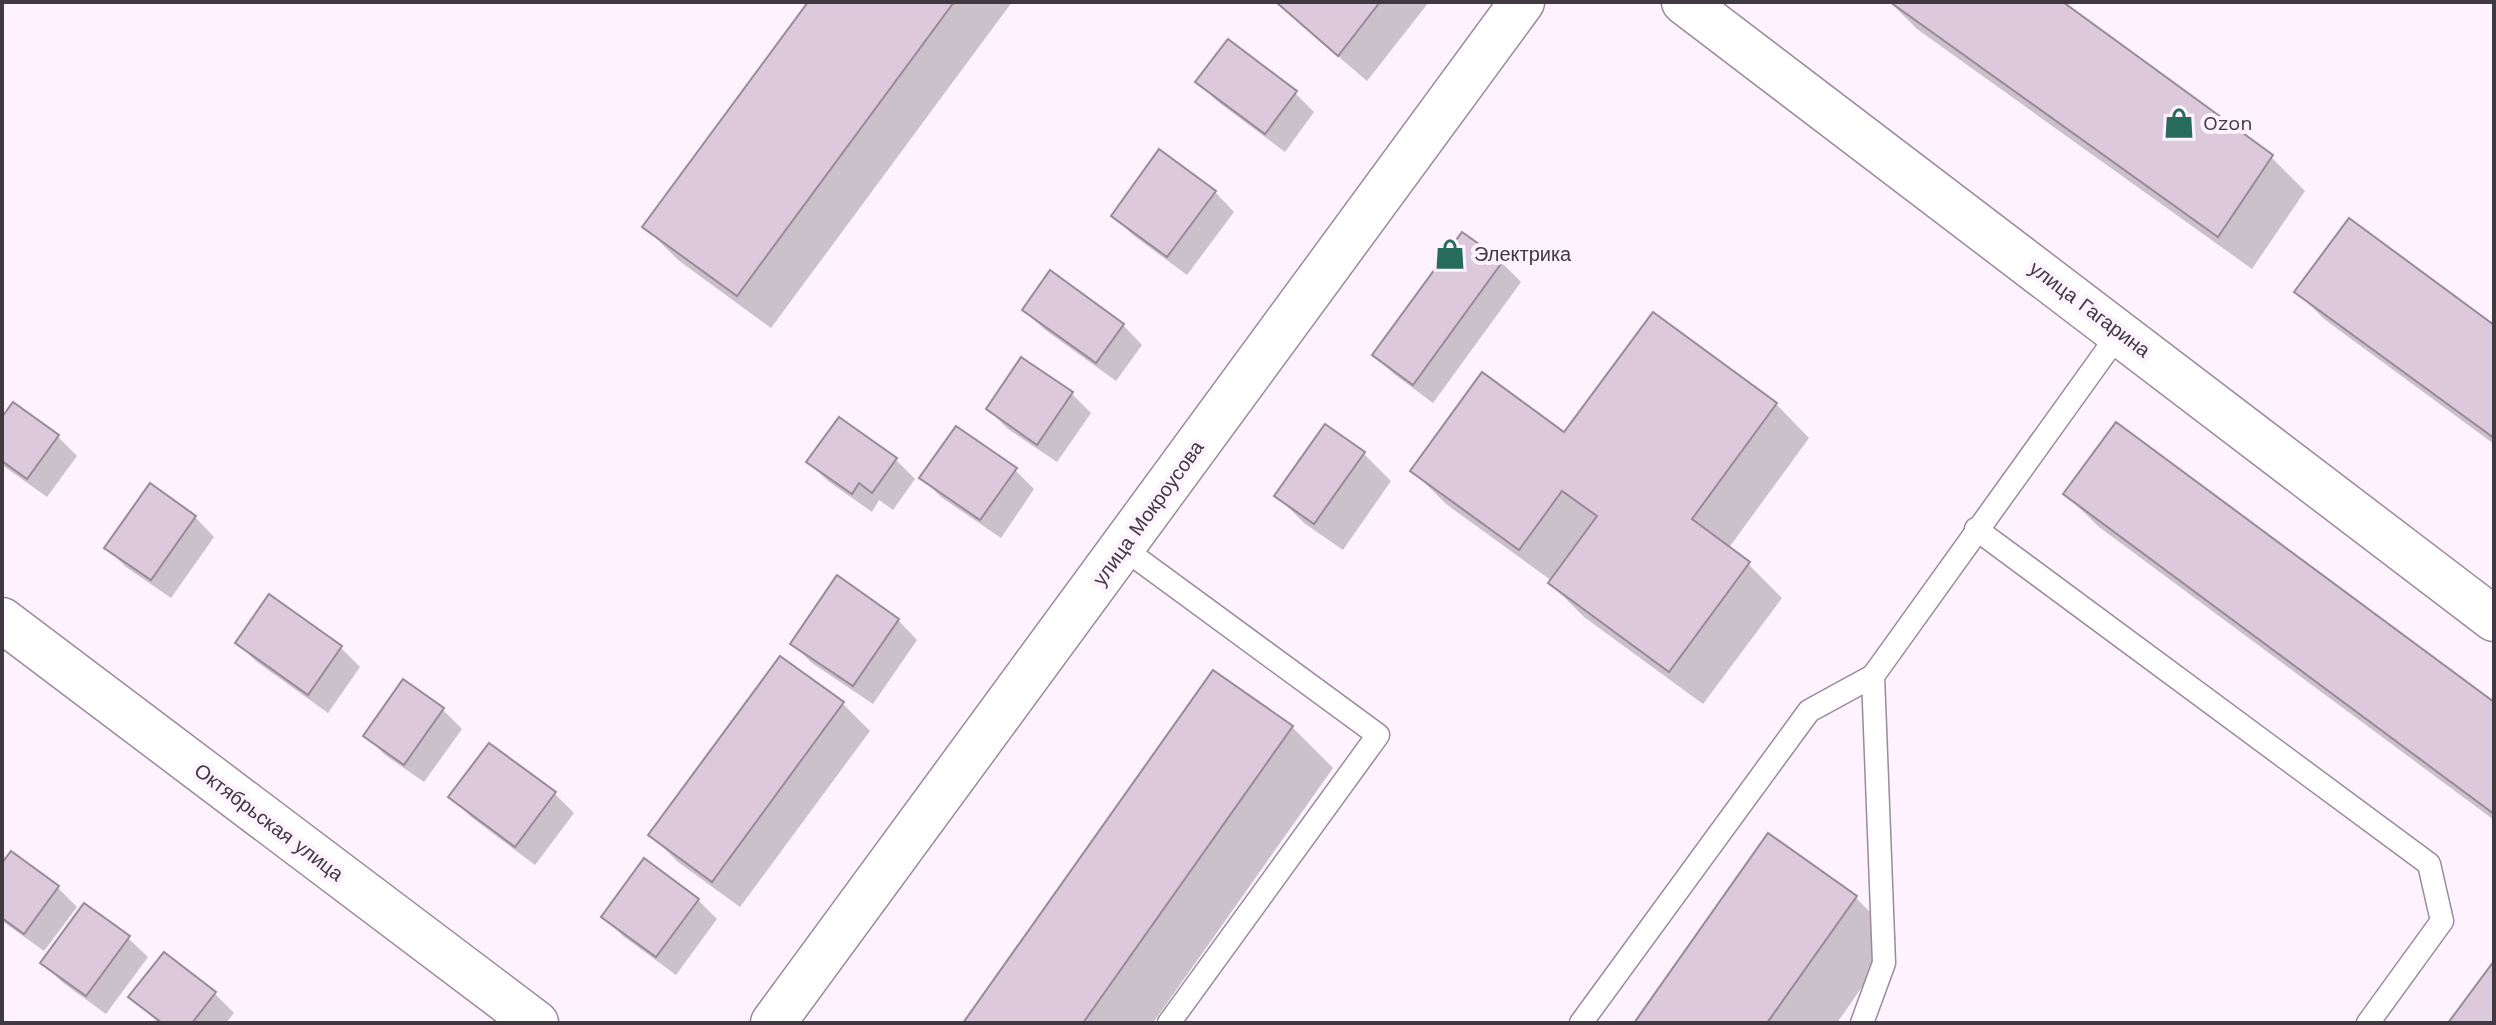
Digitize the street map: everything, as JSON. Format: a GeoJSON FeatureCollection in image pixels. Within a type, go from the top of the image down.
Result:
{"type":"FeatureCollection","features":[{"type":"Feature","properties":{"kind":"street","name":"улица Мокроусова"},"geometry":{"type":"LineString","coordinates":[[773,1023],[1522,2]]}},
{"type":"Feature","properties":{"kind":"street","name":"улица Гагарина"},"geometry":{"type":"LineString","coordinates":[[1684,2],[2494,619]]}},
{"type":"Feature","properties":{"kind":"street","name":"Октябрьская улица"},"geometry":{"type":"LineString","coordinates":[[2,620],[536,1023]]}},
{"type":"Feature","properties":{"kind":"lane"},"geometry":{"type":"LineString","coordinates":[[1581,1023],[1809,711],[1873,676],[2120,332]]}},
{"type":"Feature","properties":{"kind":"lane"},"geometry":{"type":"LineString","coordinates":[[1976,529],[2429,864],[2442,921],[2368,1023]]}},
{"type":"Feature","properties":{"kind":"lane"},"geometry":{"type":"LineString","coordinates":[[1123,548],[1378,735],[1169,1023]]}},
{"type":"Feature","properties":{"kind":"lane"},"geometry":{"type":"LineString","coordinates":[[1862,1023],[1884,963],[1873,676]]}},
{"type":"Feature","properties":{"kind":"building"},"geometry":{"type":"Polygon","coordinates":[[[808,2],[954,2],[737,296],[642,227],[808,2]]]}},
{"type":"Feature","properties":{"kind":"building"},"geometry":{"type":"Polygon","coordinates":[[[1276,2],[1380,2],[1338,56],[1276,2]]]}},
{"type":"Feature","properties":{"kind":"building"},"geometry":{"type":"Polygon","coordinates":[[[1890,2],[2063,2],[2273,155],[2218,237],[1890,2]]]}},
{"type":"Feature","properties":{"kind":"building"},"geometry":{"type":"Polygon","coordinates":[[[1228,39],[1297,91],[1265,134],[1195,82],[1228,39]]]}},
{"type":"Feature","properties":{"kind":"building"},"geometry":{"type":"Polygon","coordinates":[[[1159,149],[1216,191],[1167,257],[1111,216],[1159,149]]]}},
{"type":"Feature","properties":{"kind":"building"},"geometry":{"type":"Polygon","coordinates":[[[2349,218],[2494,325],[2494,438],[2294,292],[2349,218]]]}},
{"type":"Feature","properties":{"kind":"building"},"geometry":{"type":"Polygon","coordinates":[[[1462,232],[1503,261],[1413,385],[1372,355],[1462,232]]]}},
{"type":"Feature","properties":{"kind":"building"},"geometry":{"type":"Polygon","coordinates":[[[1050,270],[1124,324],[1096,363],[1022,310],[1050,270]]]}},
{"type":"Feature","properties":{"kind":"building"},"geometry":{"type":"Polygon","coordinates":[[[1653,312],[1777,403],[1692,519],[1750,562],[1669,672],[1548,583],[1597,516],[1562,491],[1519,550],[1410,471],[1482,372],[1564,432],[1653,312]]]}},
{"type":"Feature","properties":{"kind":"building"},"geometry":{"type":"Polygon","coordinates":[[[1021,357],[1073,392],[1037,445],[986,409],[1021,357]]]}},
{"type":"Feature","properties":{"kind":"building"},"geometry":{"type":"Polygon","coordinates":[[[13,402],[59,435],[27,479],[2,461],[2,417],[13,402]]]}},
{"type":"Feature","properties":{"kind":"building"},"geometry":{"type":"Polygon","coordinates":[[[839,417],[897,458],[872,493],[859,483],[852,494],[806,462],[839,417]]]}},
{"type":"Feature","properties":{"kind":"building"},"geometry":{"type":"Polygon","coordinates":[[[2116,422],[2494,702],[2494,814],[2063,494],[2116,422]]]}},
{"type":"Feature","properties":{"kind":"building"},"geometry":{"type":"Polygon","coordinates":[[[1325,424],[1365,452],[1314,524],[1274,496],[1325,424]]]}},
{"type":"Feature","properties":{"kind":"building"},"geometry":{"type":"Polygon","coordinates":[[[956,426],[1017,468],[980,520],[919,478],[956,426]]]}},
{"type":"Feature","properties":{"kind":"building"},"geometry":{"type":"Polygon","coordinates":[[[150,483],[196,516],[151,580],[104,548],[150,483]]]}},
{"type":"Feature","properties":{"kind":"building"},"geometry":{"type":"Polygon","coordinates":[[[837,575],[899,619],[853,686],[790,644],[837,575]]]}},
{"type":"Feature","properties":{"kind":"building"},"geometry":{"type":"Polygon","coordinates":[[[269,594],[342,646],[308,695],[235,643],[269,594]]]}},
{"type":"Feature","properties":{"kind":"building"},"geometry":{"type":"Polygon","coordinates":[[[780,656],[844,702],[712,882],[648,835],[780,656]]]}},
{"type":"Feature","properties":{"kind":"building"},"geometry":{"type":"Polygon","coordinates":[[[1213,670],[1293,726],[1083,1023],[963,1023],[1213,670]]]}},
{"type":"Feature","properties":{"kind":"building"},"geometry":{"type":"Polygon","coordinates":[[[403,679],[444,708],[404,765],[363,736],[403,679]]]}},
{"type":"Feature","properties":{"kind":"building"},"geometry":{"type":"Polygon","coordinates":[[[489,743],[556,792],[515,847],[448,797],[489,743]]]}},
{"type":"Feature","properties":{"kind":"building"},"geometry":{"type":"Polygon","coordinates":[[[1768,833],[1857,896],[1767,1023],[1634,1023],[1768,833]]]}},
{"type":"Feature","properties":{"kind":"building"},"geometry":{"type":"Polygon","coordinates":[[[11,851],[59,886],[24,934],[2,918],[2,863],[11,851]]]}},
{"type":"Feature","properties":{"kind":"building"},"geometry":{"type":"Polygon","coordinates":[[[644,858],[699,899],[656,957],[601,917],[644,858]]]}},
{"type":"Feature","properties":{"kind":"building"},"geometry":{"type":"Polygon","coordinates":[[[84,903],[130,936],[86,996],[40,963],[84,903]]]}},
{"type":"Feature","properties":{"kind":"building"},"geometry":{"type":"Polygon","coordinates":[[[164,952],[216,992],[192,1023],[162,1023],[128,997],[164,952]]]}},
{"type":"Feature","properties":{"kind":"building"},"geometry":{"type":"Polygon","coordinates":[[[2494,961],[2494,1023],[2448,1023],[2494,961]]]}},
{"type":"Feature","properties":{"kind":"place","name":"Ozon"},"geometry":{"type":"Point","coordinates":[2179,123]}},
{"type":"Feature","properties":{"kind":"place","name":"Электрика"},"geometry":{"type":"Point","coordinates":[1450,254]}}]}
